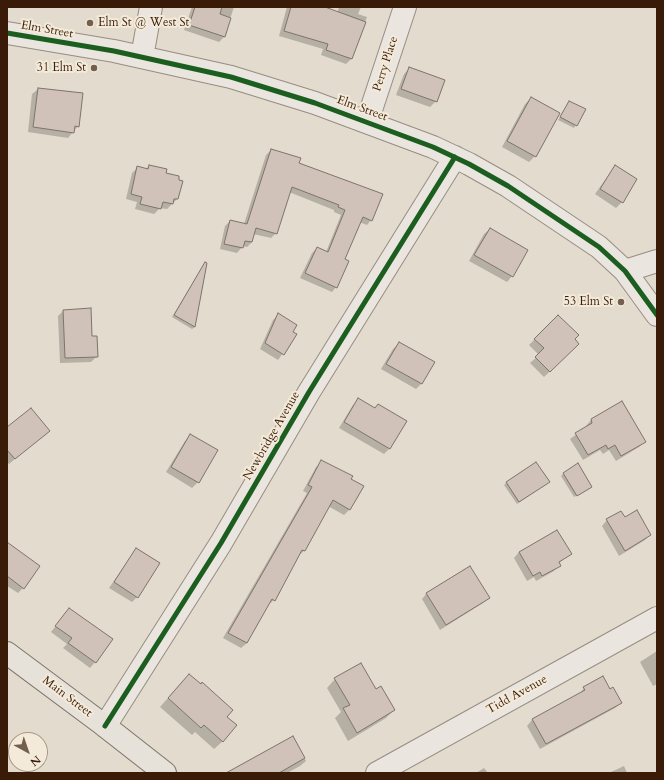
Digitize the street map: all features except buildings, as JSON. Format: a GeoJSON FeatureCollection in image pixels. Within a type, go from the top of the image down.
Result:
{"type":"FeatureCollection","features":[{"type":"Feature","properties":{"kind":"main road","name":"Main Street"},"geometry":{"type":"LineString","coordinates":[[7,653],[165,773]]}},
{"type":"Feature","properties":{"kind":"street"},"geometry":{"type":"LineString","coordinates":[[142,56],[151,7]]}},
{"type":"Feature","properties":{"kind":"street","name":"Perry Place"},"geometry":{"type":"LineString","coordinates":[[367,122],[405,7]]}},
{"type":"Feature","properties":{"kind":"street","name":"Elm Street"},"geometry":{"type":"LineString","coordinates":[[7,33],[142,56],[246,81],[367,122],[455,157],[508,186],[599,247],[625,271],[657,315]]}},
{"type":"Feature","properties":{"kind":"street","name":"Newbridge Avenue"},"geometry":{"type":"LineString","coordinates":[[105,726],[221,543],[309,392],[455,157]]}},
{"type":"Feature","properties":{"kind":"street"},"geometry":{"type":"LineString","coordinates":[[625,271],[657,261]]}},
{"type":"Feature","properties":{"kind":"street","name":"Tidd Avenue"},"geometry":{"type":"LineString","coordinates":[[377,773],[657,618]]}},
{"type":"Feature","properties":{"kind":"cycle path"},"geometry":{"type":"LineString","coordinates":[[7,33],[114,51],[231,77],[315,103],[433,147],[469,164],[508,186],[599,247],[625,271],[657,315]]}},
{"type":"Feature","properties":{"kind":"cycle path"},"geometry":{"type":"LineString","coordinates":[[105,726],[221,543],[309,392],[455,157]]}},
{"type":"Feature","properties":{"kind":"place","name":"Elm St @ West St"},"geometry":{"type":"Point","coordinates":[90,23]}},
{"type":"Feature","properties":{"kind":"place","name":"31 Elm St"},"geometry":{"type":"Point","coordinates":[94,68]}},
{"type":"Feature","properties":{"kind":"place","name":"53 Elm St"},"geometry":{"type":"Point","coordinates":[621,302]}}]}
